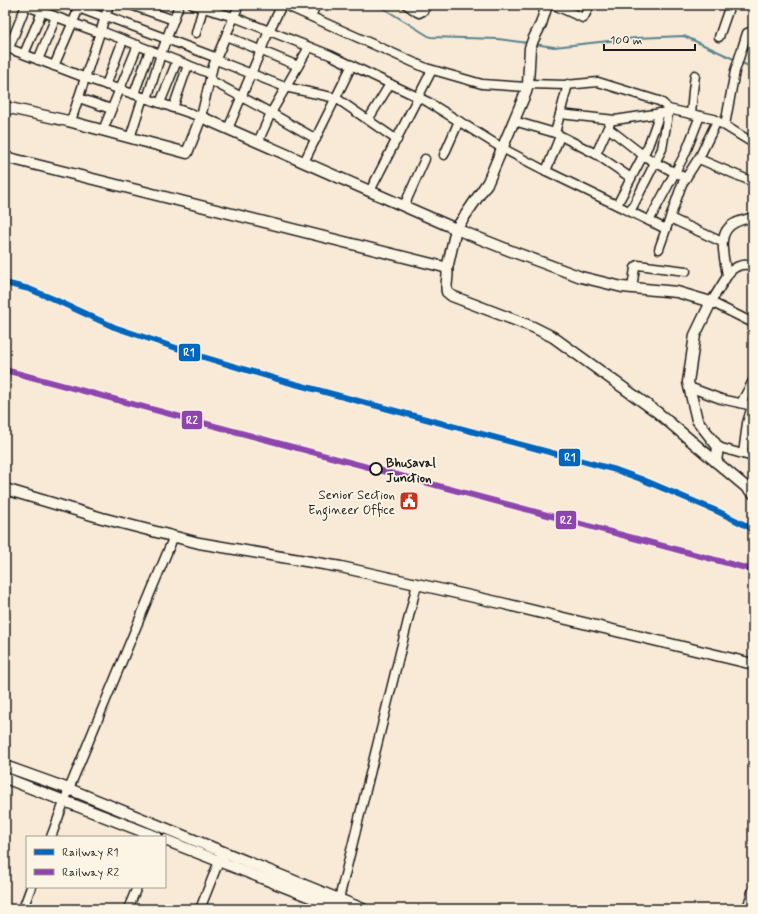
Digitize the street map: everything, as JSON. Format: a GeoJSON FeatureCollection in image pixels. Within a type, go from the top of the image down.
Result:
{"type":"FeatureCollection","features":[{"type":"Feature","properties":{"kind":"main road"},"geometry":{"type":"LineString","coordinates":[[547,5],[532,44],[526,92],[488,182],[456,229],[447,269],[447,292],[452,296],[533,327],[553,337],[657,412],[753,493]]}},
{"type":"Feature","properties":{"kind":"main road"},"geometry":{"type":"LineString","coordinates":[[543,17],[554,5]]}},
{"type":"Feature","properties":{"kind":"main road"},"geometry":{"type":"LineString","coordinates":[[5,107],[71,121],[187,153],[200,117],[456,229],[581,277],[622,287],[677,292],[711,302],[695,335],[688,382],[697,420],[718,447],[716,462]]}},
{"type":"Feature","properties":{"kind":"main road"},"geometry":{"type":"LineString","coordinates":[[5,157],[251,218],[447,269]]}},
{"type":"Feature","properties":{"kind":"main road"},"geometry":{"type":"LineString","coordinates":[[5,489],[102,518],[199,543],[341,567],[518,607],[753,664]]}},
{"type":"Feature","properties":{"kind":"main road"},"geometry":{"type":"LineString","coordinates":[[5,766],[69,789],[223,852],[338,906]]}},
{"type":"Feature","properties":{"kind":"main road"},"geometry":{"type":"LineString","coordinates":[[5,778],[154,836]]}},
{"type":"Feature","properties":{"kind":"main road"},"geometry":{"type":"LineString","coordinates":[[166,840],[338,906],[363,909]]}},
{"type":"Feature","properties":{"kind":"main road"},"geometry":{"type":"LineString","coordinates":[[748,909],[753,892]]}},
{"type":"Feature","properties":{"kind":"street"},"geometry":{"type":"LineString","coordinates":[[5,11],[7,5]]}},
{"type":"Feature","properties":{"kind":"street"},"geometry":{"type":"LineString","coordinates":[[239,5],[216,59],[211,77],[200,117],[86,78],[7,48],[26,5],[44,9],[56,17],[138,45],[188,65],[211,77],[316,139]]}},
{"type":"Feature","properties":{"kind":"street"},"geometry":{"type":"LineString","coordinates":[[71,121],[109,5]]}},
{"type":"Feature","properties":{"kind":"street"},"geometry":{"type":"LineString","coordinates":[[131,5],[174,20]]}},
{"type":"Feature","properties":{"kind":"street"},"geometry":{"type":"LineString","coordinates":[[130,138],[179,5]]}},
{"type":"Feature","properties":{"kind":"street"},"geometry":{"type":"LineString","coordinates":[[193,5],[234,17],[330,55],[428,102],[502,148],[546,171],[666,229]]}},
{"type":"Feature","properties":{"kind":"street"},"geometry":{"type":"LineString","coordinates":[[228,129],[260,50],[284,5],[423,67],[482,84],[527,86],[600,83],[660,101],[666,106],[664,142],[656,163],[630,212]]}},
{"type":"Feature","properties":{"kind":"street"},"geometry":{"type":"LineString","coordinates":[[311,16],[316,5]]}},
{"type":"Feature","properties":{"kind":"street"},"geometry":{"type":"LineString","coordinates":[[407,5],[419,13],[423,11],[427,5]]}},
{"type":"Feature","properties":{"kind":"street"},"geometry":{"type":"LineString","coordinates":[[554,5],[583,18],[590,5]]}},
{"type":"Feature","properties":{"kind":"street"},"geometry":{"type":"LineString","coordinates":[[719,37],[730,5]]}},
{"type":"Feature","properties":{"kind":"street"},"geometry":{"type":"LineString","coordinates":[[54,66],[72,23],[75,6],[93,9],[106,17],[167,39],[286,87],[336,98],[396,140]]}},
{"type":"Feature","properties":{"kind":"street"},"geometry":{"type":"LineString","coordinates":[[196,33],[204,7]]}},
{"type":"Feature","properties":{"kind":"street"},"geometry":{"type":"LineString","coordinates":[[24,54],[44,9]]}},
{"type":"Feature","properties":{"kind":"street"},"geometry":{"type":"LineString","coordinates":[[38,60],[56,17]]}},
{"type":"Feature","properties":{"kind":"street"},"geometry":{"type":"LineString","coordinates":[[725,125],[738,59],[746,34],[748,32],[753,33]]}},
{"type":"Feature","properties":{"kind":"street"},"geometry":{"type":"LineString","coordinates":[[226,36],[298,66]]}},
{"type":"Feature","properties":{"kind":"street"},"geometry":{"type":"LineString","coordinates":[[106,85],[123,40]]}},
{"type":"Feature","properties":{"kind":"street"},"geometry":{"type":"LineString","coordinates":[[103,130],[138,45]]}},
{"type":"Feature","properties":{"kind":"street"},"geometry":{"type":"LineString","coordinates":[[258,142],[271,113],[309,46]]}},
{"type":"Feature","properties":{"kind":"street"},"geometry":{"type":"LineString","coordinates":[[134,94],[150,50]]}},
{"type":"Feature","properties":{"kind":"street"},"geometry":{"type":"LineString","coordinates":[[160,103],[177,61]]}},
{"type":"Feature","properties":{"kind":"street"},"geometry":{"type":"LineString","coordinates":[[173,108],[188,65]]}},
{"type":"Feature","properties":{"kind":"street"},"geometry":{"type":"LineString","coordinates":[[304,162],[352,66]]}},
{"type":"Feature","properties":{"kind":"street"},"geometry":{"type":"LineString","coordinates":[[370,191],[432,70]]}},
{"type":"Feature","properties":{"kind":"street"},"geometry":{"type":"LineString","coordinates":[[691,114],[695,75]]}},
{"type":"Feature","properties":{"kind":"street"},"geometry":{"type":"LineString","coordinates":[[368,120],[390,84]]}},
{"type":"Feature","properties":{"kind":"street"},"geometry":{"type":"LineString","coordinates":[[546,171],[558,134],[560,114],[568,84]]}},
{"type":"Feature","properties":{"kind":"street"},"geometry":{"type":"LineString","coordinates":[[79,98],[112,109]]}},
{"type":"Feature","properties":{"kind":"street"},"geometry":{"type":"LineString","coordinates":[[560,114],[609,124],[665,112],[691,114],[717,120],[753,144]]}},
{"type":"Feature","properties":{"kind":"street"},"geometry":{"type":"LineString","coordinates":[[617,205],[665,112]]}},
{"type":"Feature","properties":{"kind":"street"},"geometry":{"type":"LineString","coordinates":[[649,221],[686,151],[700,116]]}},
{"type":"Feature","properties":{"kind":"street"},"geometry":{"type":"LineString","coordinates":[[659,249],[682,184],[699,159],[717,120]]}},
{"type":"Feature","properties":{"kind":"street"},"geometry":{"type":"LineString","coordinates":[[444,155],[459,121]]}},
{"type":"Feature","properties":{"kind":"street"},"geometry":{"type":"LineString","coordinates":[[514,121],[558,134],[596,154],[631,178]]}},
{"type":"Feature","properties":{"kind":"street"},"geometry":{"type":"LineString","coordinates":[[596,154],[609,124]]}},
{"type":"Feature","properties":{"kind":"street"},"geometry":{"type":"LineString","coordinates":[[609,124],[643,155],[686,178]]}},
{"type":"Feature","properties":{"kind":"street"},"geometry":{"type":"LineString","coordinates":[[404,206],[425,159]]}},
{"type":"Feature","properties":{"kind":"street"},"geometry":{"type":"LineString","coordinates":[[699,159],[753,182]]}},
{"type":"Feature","properties":{"kind":"street"},"geometry":{"type":"LineString","coordinates":[[727,276],[722,242],[724,234],[734,223],[753,217]]}},
{"type":"Feature","properties":{"kind":"street"},"geometry":{"type":"LineString","coordinates":[[670,218],[722,242]]}},
{"type":"Feature","properties":{"kind":"street"},"geometry":{"type":"LineString","coordinates":[[753,266],[742,264],[732,269],[711,302],[753,323]]}},
{"type":"Feature","properties":{"kind":"street"},"geometry":{"type":"LineString","coordinates":[[632,288],[635,268],[638,265],[686,271]]}},
{"type":"Feature","properties":{"kind":"street"},"geometry":{"type":"LineString","coordinates":[[741,403],[753,381]]}},
{"type":"Feature","properties":{"kind":"street"},"geometry":{"type":"LineString","coordinates":[[689,387],[721,399],[753,406],[747,423],[743,454]]}},
{"type":"Feature","properties":{"kind":"street"},"geometry":{"type":"LineString","coordinates":[[718,447],[753,457]]}},
{"type":"Feature","properties":{"kind":"street"},"geometry":{"type":"LineString","coordinates":[[51,836],[69,789],[174,536]]}},
{"type":"Feature","properties":{"kind":"street"},"geometry":{"type":"LineString","coordinates":[[338,906],[417,584]]}},
{"type":"Feature","properties":{"kind":"street"},"geometry":{"type":"LineString","coordinates":[[157,836],[161,826]]}},
{"type":"Feature","properties":{"kind":"street"},"geometry":{"type":"LineString","coordinates":[[200,909],[223,852]]}},
{"type":"Feature","properties":{"kind":"street"},"geometry":{"type":"LineString","coordinates":[[22,909],[31,888]]}},
{"type":"Feature","properties":{"kind":"street"},"geometry":{"type":"LineString","coordinates":[[128,909],[137,888]]}},
{"type":"Feature","properties":{"kind":"waterway"},"geometry":{"type":"LineString","coordinates":[[378,5],[430,37],[498,39],[528,43]]}},
{"type":"Feature","properties":{"kind":"waterway"},"geometry":{"type":"LineString","coordinates":[[534,44],[554,47],[636,38],[684,36],[736,60]]}},
{"type":"Feature","properties":{"kind":"waterway"},"geometry":{"type":"LineString","coordinates":[[740,62],[753,68]]}},
{"type":"Feature","properties":{"kind":"railway"},"geometry":{"type":"LineString","coordinates":[[5,283],[29,289],[114,327],[200,356],[280,380],[616,470],[719,512],[753,529]]}},
{"type":"Feature","properties":{"kind":"railway"},"geometry":{"type":"LineString","coordinates":[[5,370],[49,382]]}},
{"type":"Feature","properties":{"kind":"rail line","name":"R1"},"geometry":{"type":"LineString","coordinates":[[5,283],[29,289],[114,327],[200,356],[280,380],[616,470],[719,512],[753,529]]}},
{"type":"Feature","properties":{"kind":"rail line","name":"R2"},"geometry":{"type":"LineString","coordinates":[[5,370],[753,570]]}},
{"type":"Feature","properties":{"kind":"place","name":"Bhusaval Junction"},"geometry":{"type":"Point","coordinates":[376,469]}},
{"type":"Feature","properties":{"kind":"place","name":"Senior Section Engineer Office"},"geometry":{"type":"Point","coordinates":[409,501]}}]}
